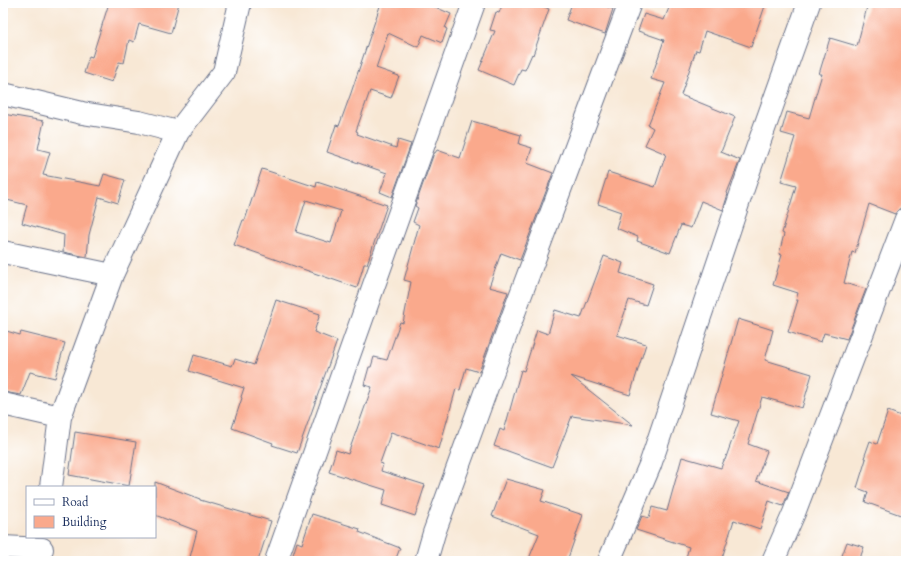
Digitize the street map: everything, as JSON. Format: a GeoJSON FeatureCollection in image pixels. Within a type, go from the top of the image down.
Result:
{"type":"FeatureCollection","features":[{"type":"Feature","properties":{"kind":"street"},"geometry":{"type":"LineString","coordinates":[[51,486],[60,418],[112,275],[178,132],[224,72],[240,3]]}},
{"type":"Feature","properties":{"kind":"street"},"geometry":{"type":"LineString","coordinates":[[276,561],[474,3]]}},
{"type":"Feature","properties":{"kind":"street"},"geometry":{"type":"LineString","coordinates":[[426,561],[434,534],[518,302],[630,3]]}},
{"type":"Feature","properties":{"kind":"street"},"geometry":{"type":"LineString","coordinates":[[610,561],[650,465],[746,178],[809,3]]}},
{"type":"Feature","properties":{"kind":"street"},"geometry":{"type":"LineString","coordinates":[[3,94],[82,113],[139,122],[178,132]]}},
{"type":"Feature","properties":{"kind":"street"},"geometry":{"type":"LineString","coordinates":[[773,561],[794,513],[906,219]]}},
{"type":"Feature","properties":{"kind":"street"},"geometry":{"type":"LineString","coordinates":[[3,252],[112,275]]}},
{"type":"Feature","properties":{"kind":"street"},"geometry":{"type":"LineString","coordinates":[[3,404],[60,418]]}},
{"type":"Feature","properties":{"kind":"street"},"geometry":{"type":"LineString","coordinates":[[3,547],[43,549]]}},
{"type":"Feature","properties":{"kind":"building"},"geometry":{"type":"Polygon","coordinates":[[[109,3],[179,3],[171,33],[139,24],[134,42],[129,40],[124,63],[119,62],[112,82],[84,73],[89,56],[92,57],[109,3]]]}},
{"type":"Feature","properties":{"kind":"building"},"geometry":{"type":"Polygon","coordinates":[[[381,3],[426,3],[451,14],[445,28],[447,29],[442,43],[423,35],[418,47],[388,33],[376,68],[399,76],[391,98],[370,91],[356,131],[358,132],[357,134],[396,148],[398,140],[411,144],[392,197],[380,192],[387,173],[327,152],[336,125],[339,126],[351,93],[381,3]]]}},
{"type":"Feature","properties":{"kind":"building"},"geometry":{"type":"Polygon","coordinates":[[[503,3],[535,3],[549,9],[533,55],[532,54],[525,70],[521,69],[514,85],[479,70],[495,31],[490,30],[496,12],[499,13],[503,3]]]}},
{"type":"Feature","properties":{"kind":"building"},"geometry":{"type":"Polygon","coordinates":[[[572,3],[597,3],[613,9],[605,34],[566,20],[572,3]]]}},
{"type":"Feature","properties":{"kind":"building"},"geometry":{"type":"Polygon","coordinates":[[[671,3],[766,3],[751,47],[705,31],[699,51],[696,50],[681,95],[735,117],[721,152],[740,160],[727,193],[728,194],[723,210],[701,201],[691,228],[681,225],[670,253],[637,241],[638,237],[616,228],[621,212],[598,204],[608,172],[655,187],[666,154],[645,145],[653,128],[648,125],[665,83],[651,79],[664,40],[638,31],[644,14],[664,20],[671,3]]]}},
{"type":"Feature","properties":{"kind":"building"},"geometry":{"type":"Polygon","coordinates":[[[868,3],[906,3],[906,195],[901,208],[895,214],[869,204],[855,253],[852,252],[844,283],[866,289],[847,339],[824,333],[821,342],[788,332],[798,300],[796,300],[798,293],[773,285],[782,255],[779,254],[784,234],[782,233],[796,186],[781,182],[795,137],[781,133],[787,112],[809,118],[822,74],[819,74],[830,38],[857,46],[868,3]]]}},
{"type":"Feature","properties":{"kind":"building"},"geometry":{"type":"Polygon","coordinates":[[[3,114],[44,121],[38,149],[50,152],[43,175],[100,186],[104,174],[125,180],[118,203],[99,197],[89,235],[87,257],[63,252],[64,235],[22,223],[27,205],[3,199],[3,114]]]}},
{"type":"Feature","properties":{"kind":"building"},"geometry":{"type":"Polygon","coordinates":[[[472,121],[521,135],[519,144],[532,148],[527,163],[553,173],[520,260],[501,253],[489,287],[508,292],[479,372],[466,368],[460,390],[456,389],[439,449],[391,432],[380,463],[383,464],[381,471],[425,485],[415,516],[382,505],[386,490],[329,472],[336,450],[348,454],[372,387],[364,385],[369,367],[371,367],[374,357],[387,360],[400,322],[403,323],[411,282],[404,280],[419,225],[413,222],[418,208],[415,206],[434,153],[437,150],[460,158],[472,121]]]}},
{"type":"Feature","properties":{"kind":"building"},"geometry":{"type":"Polygon","coordinates":[[[262,169],[316,187],[317,182],[387,205],[367,264],[364,264],[357,288],[234,245],[243,220],[245,220],[262,169]],[[306,200],[296,232],[331,243],[341,211],[306,200]]]}},
{"type":"Feature","properties":{"kind":"building"},"geometry":{"type":"Polygon","coordinates":[[[604,256],[623,263],[620,273],[653,284],[646,305],[629,300],[617,335],[646,344],[630,395],[571,376],[633,425],[572,416],[552,467],[494,446],[500,429],[504,431],[521,370],[524,371],[537,330],[548,334],[555,310],[581,318],[604,256]]]}},
{"type":"Feature","properties":{"kind":"building"},"geometry":{"type":"Polygon","coordinates":[[[276,300],[320,314],[314,332],[337,341],[297,453],[272,445],[273,443],[232,428],[244,388],[189,371],[194,355],[232,366],[235,359],[254,365],[276,300]]]}},
{"type":"Feature","properties":{"kind":"building"},"geometry":{"type":"Polygon","coordinates":[[[738,319],[773,330],[765,360],[812,374],[802,408],[762,397],[748,444],[767,451],[756,481],[789,492],[783,506],[769,501],[760,529],[734,520],[721,561],[685,561],[689,547],[636,530],[642,516],[649,518],[652,507],[667,511],[682,457],[721,468],[725,460],[739,421],[711,413],[738,319]]]}},
{"type":"Feature","properties":{"kind":"building"},"geometry":{"type":"Polygon","coordinates":[[[3,330],[20,335],[21,332],[65,343],[55,378],[30,372],[21,395],[3,392],[3,330]]]}},
{"type":"Feature","properties":{"kind":"building"},"geometry":{"type":"Polygon","coordinates":[[[888,411],[906,418],[906,517],[865,502],[868,492],[857,488],[866,459],[864,458],[870,441],[877,444],[888,411]]]}},
{"type":"Feature","properties":{"kind":"building"},"geometry":{"type":"Polygon","coordinates":[[[75,432],[136,442],[129,486],[69,475],[75,432]]]}},
{"type":"Feature","properties":{"kind":"building"},"geometry":{"type":"Polygon","coordinates":[[[506,479],[545,490],[541,501],[583,515],[567,561],[528,561],[539,534],[492,516],[506,479]]]}},
{"type":"Feature","properties":{"kind":"building"},"geometry":{"type":"Polygon","coordinates":[[[155,482],[200,500],[271,521],[258,561],[189,561],[197,531],[156,515],[155,482]]]}},
{"type":"Feature","properties":{"kind":"building"},"geometry":{"type":"Polygon","coordinates":[[[312,514],[360,529],[359,532],[400,548],[395,561],[291,561],[297,542],[302,544],[312,514]]]}},
{"type":"Feature","properties":{"kind":"building"},"geometry":{"type":"Polygon","coordinates":[[[847,542],[864,547],[859,561],[840,561],[847,542]]]}}]}
